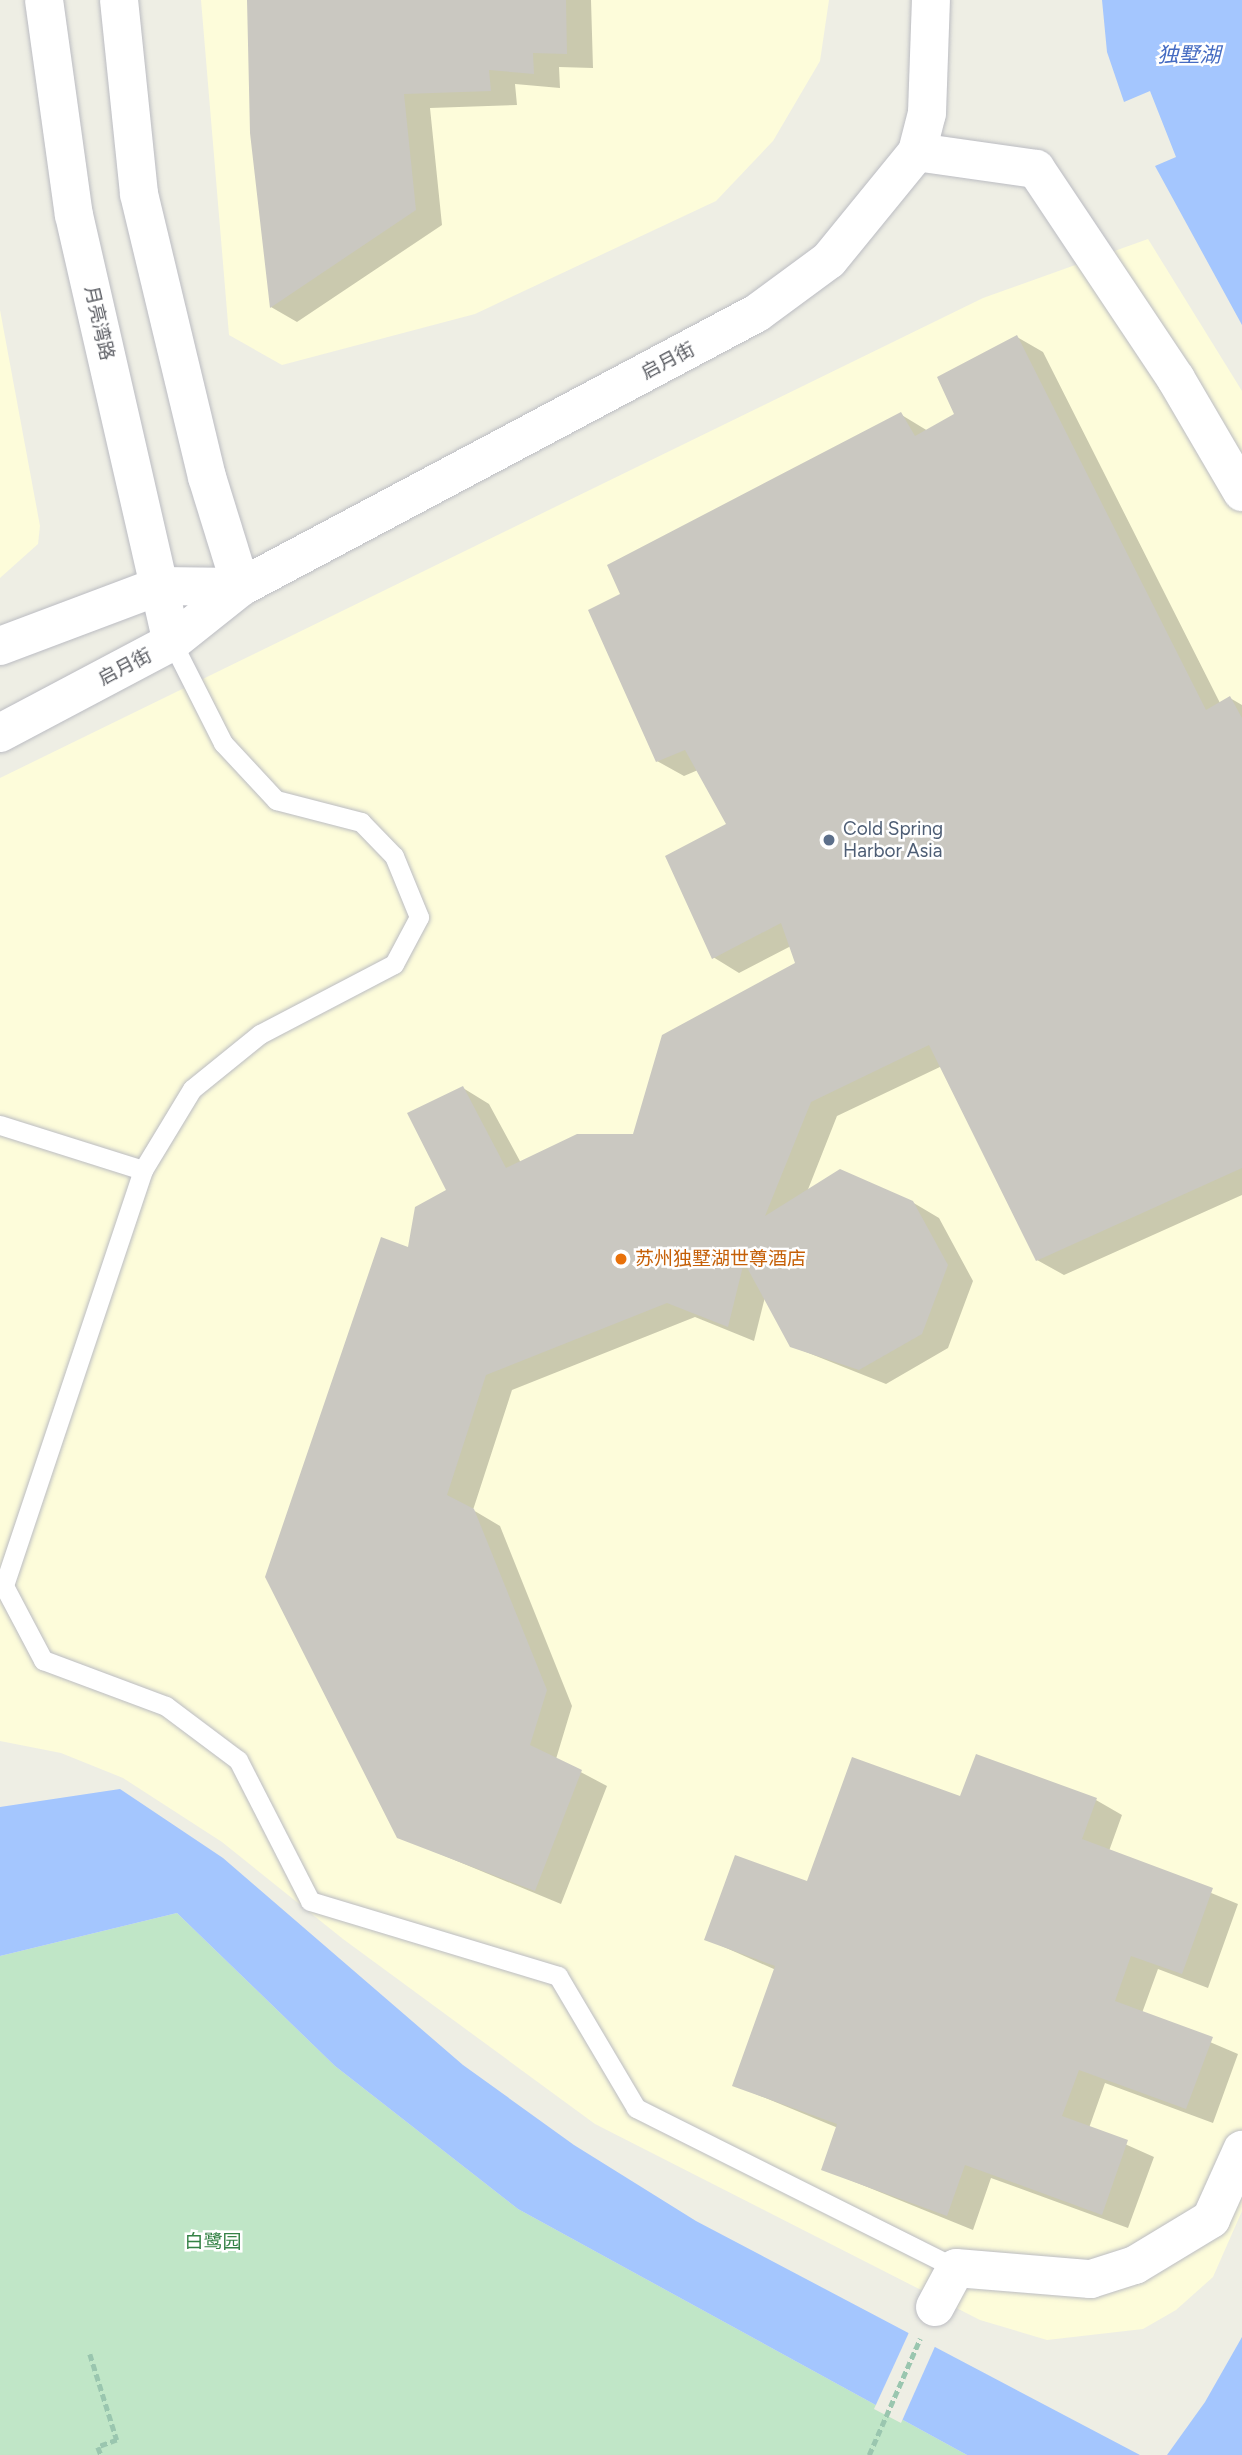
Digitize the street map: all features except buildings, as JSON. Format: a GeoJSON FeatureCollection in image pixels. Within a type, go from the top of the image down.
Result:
{"type":"FeatureCollection","features":[{"type":"Feature","properties":{"kind":"street","name":"月亮湾路"},"geometry":{"type":"LineString","coordinates":[[44,0],[74,215],[172,642]]}},
{"type":"Feature","properties":{"kind":"street"},"geometry":{"type":"LineString","coordinates":[[119,0],[139,194],[207,477],[241,587]]}},
{"type":"Feature","properties":{"kind":"street","name":"启月街"},"geometry":{"type":"LineString","coordinates":[[0,733],[172,642],[241,587],[757,313],[829,260],[917,152],[927,113],[931,0]]}},
{"type":"Feature","properties":{"kind":"street"},"geometry":{"type":"LineString","coordinates":[[917,152],[1036,169],[1176,379],[1242,492]]}},
{"type":"Feature","properties":{"kind":"street","name":"启月街"},"geometry":{"type":"LineString","coordinates":[[0,646],[160,586],[241,587]]}},
{"type":"Feature","properties":{"kind":"street"},"geometry":{"type":"LineString","coordinates":[[935,2307],[956,2267],[1091,2278],[1135,2265],[1211,2219],[1242,2150]]}},
{"type":"Feature","properties":{"kind":"lane"},"geometry":{"type":"LineString","coordinates":[[172,642],[223,743],[276,800],[361,822],[394,856],[419,917],[394,964],[260,1034],[192,1089],[143,1170],[4,1586],[43,1660],[166,1706],[239,1760],[310,1901],[558,1976],[636,2108],[956,2267]]}},
{"type":"Feature","properties":{"kind":"lane"},"geometry":{"type":"LineString","coordinates":[[0,1125],[143,1170]]}},
{"type":"Feature","properties":{"kind":"path"},"geometry":{"type":"LineString","coordinates":[[869,2455],[935,2307]]}},
{"type":"Feature","properties":{"kind":"path"},"geometry":{"type":"LineString","coordinates":[[90,2354],[117,2440],[98,2447],[101,2455]]}},
{"type":"Feature","properties":{"kind":"shaded area"},"geometry":{"type":"Polygon","coordinates":[[[201,0],[829,0],[820,61],[773,141],[716,201],[475,314],[282,365],[229,335],[201,0]]]}},
{"type":"Feature","properties":{"kind":"shaded area","name":"苏州独墅湖世尊酒店"},"geometry":{"type":"Polygon","coordinates":[[[1148,239],[1242,391],[1242,2211],[1213,2277],[1176,2310],[1143,2329],[1047,2340],[980,2320],[595,2124],[343,1939],[222,1842],[123,1778],[61,1753],[0,1741],[0,778],[983,298],[1148,239]]]}},
{"type":"Feature","properties":{"kind":"shaded area"},"geometry":{"type":"Polygon","coordinates":[[[0,310],[40,526],[38,544],[0,578],[0,310]]]}},
{"type":"Feature","properties":{"kind":"green space","name":"白鹭园"},"geometry":{"type":"Polygon","coordinates":[[[177,1913],[335,2066],[518,2209],[967,2455],[0,2455],[0,1956],[177,1913]]]}},
{"type":"Feature","properties":{"kind":"water","name":"独墅湖"},"geometry":{"type":"Polygon","coordinates":[[[1102,0],[1242,0],[1242,325],[1155,166],[1176,157],[1150,91],[1124,102],[1107,52],[1102,0]]]}},
{"type":"Feature","properties":{"kind":"water"},"geometry":{"type":"Polygon","coordinates":[[[120,1789],[223,1858],[463,2065],[574,2145],[696,2221],[1140,2455],[967,2455],[518,2209],[335,2066],[177,1913],[0,1956],[0,1807],[120,1789]]]}},
{"type":"Feature","properties":{"kind":"water"},"geometry":{"type":"Polygon","coordinates":[[[1242,2337],[1242,2455],[1167,2455],[1205,2402],[1242,2337]]]}},
{"type":"Feature","properties":{"kind":"pier"},"geometry":{"type":"Polygon","coordinates":[[[911,2328],[937,2342],[901,2423],[874,2409],[911,2328]]]}},
{"type":"Feature","properties":{"kind":"place","name":"Cold Spring Harbor Asia"},"geometry":{"type":"Point","coordinates":[829,840]}},
{"type":"Feature","properties":{"kind":"place","name":"苏州独墅湖世尊酒店"},"geometry":{"type":"Point","coordinates":[621,1259]}}]}
